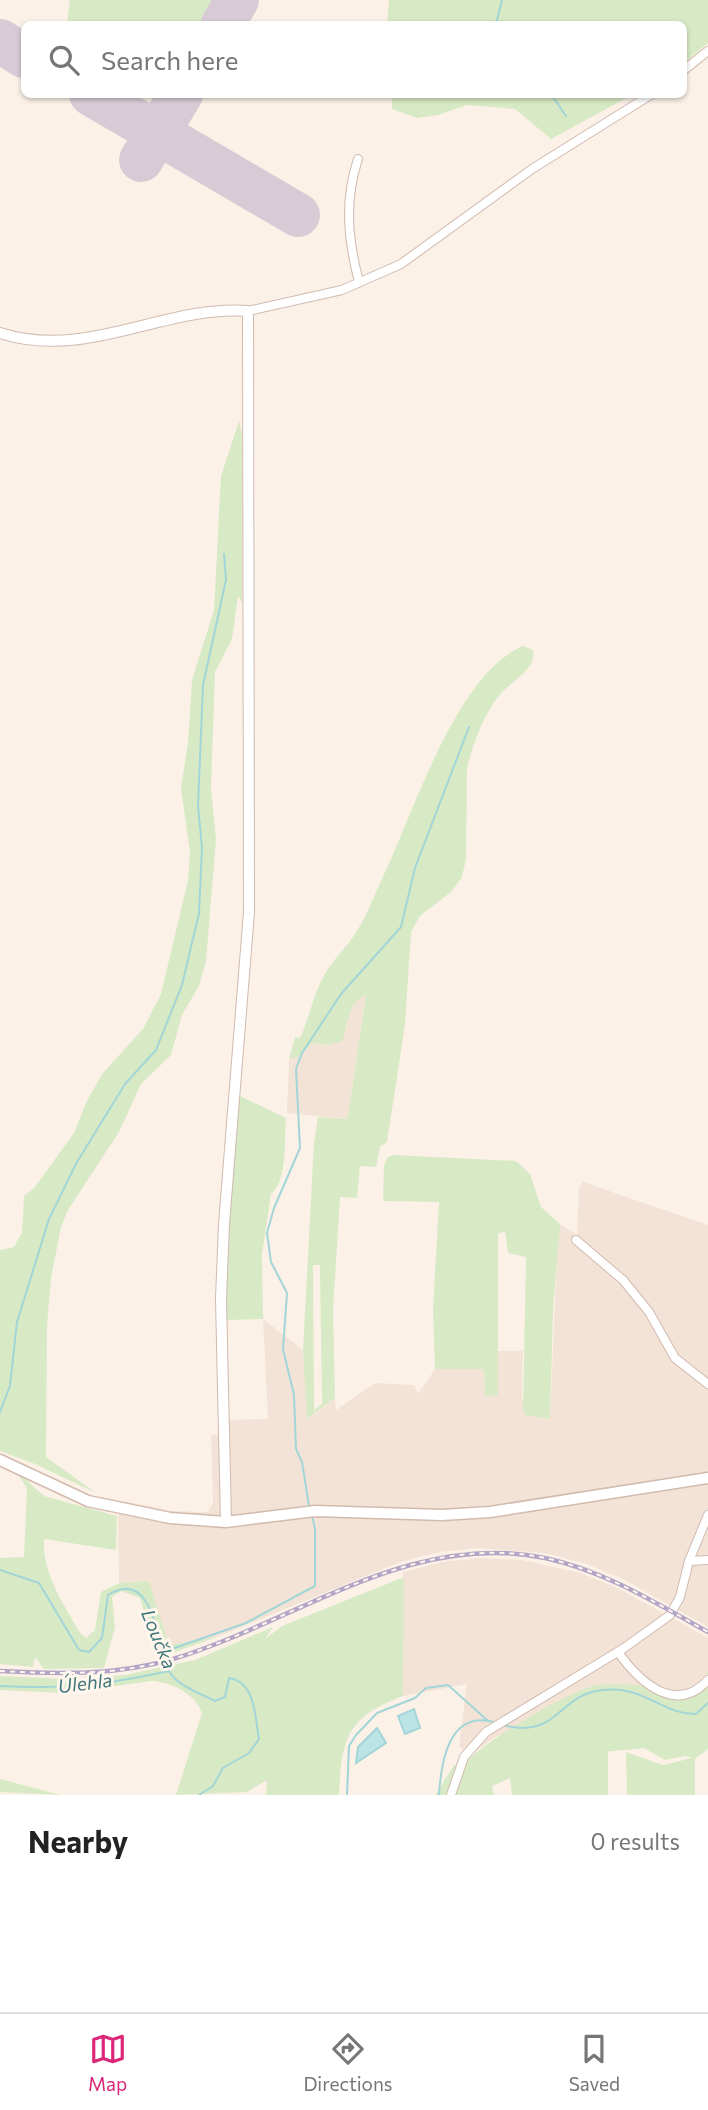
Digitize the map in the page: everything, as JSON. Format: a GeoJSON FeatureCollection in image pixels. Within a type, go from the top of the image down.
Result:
{"type":"FeatureCollection","features":[{"type":"Feature","properties":{"kind":"main road"},"geometry":{"type":"LineString","coordinates":[[0,1460],[88,1501],[159,1517],[226,1522],[315,1511],[442,1515],[489,1513],[708,1478]]}},
{"type":"Feature","properties":{"kind":"street"},"geometry":{"type":"LineString","coordinates":[[687,68],[708,51]]}},
{"type":"Feature","properties":{"kind":"street"},"geometry":{"type":"LineString","coordinates":[[0,333],[49,343],[83,340],[219,309],[248,311],[342,290],[401,264],[532,169],[646,98]]}},
{"type":"Feature","properties":{"kind":"street"},"geometry":{"type":"LineString","coordinates":[[358,159],[347,205],[351,252],[359,282]]}},
{"type":"Feature","properties":{"kind":"street"},"geometry":{"type":"LineString","coordinates":[[226,1522],[223,1249],[250,912],[248,311]]}},
{"type":"Feature","properties":{"kind":"street"},"geometry":{"type":"LineString","coordinates":[[576,1240],[622,1280],[649,1312],[676,1358],[708,1384]]}},
{"type":"Feature","properties":{"kind":"street"},"geometry":{"type":"LineString","coordinates":[[450,1795],[464,1758],[486,1732],[618,1652],[670,1615],[680,1597],[689,1561],[708,1515]]}},
{"type":"Feature","properties":{"kind":"street"},"geometry":{"type":"LineString","coordinates":[[689,1561],[708,1560]]}},
{"type":"Feature","properties":{"kind":"street"},"geometry":{"type":"LineString","coordinates":[[618,1652],[635,1672],[674,1697],[689,1695],[708,1680]]}},
{"type":"Feature","properties":{"kind":"shaded area"},"geometry":{"type":"Polygon","coordinates":[[[366,994],[348,1116],[346,1119],[287,1113],[289,1059],[299,1057],[312,1043],[328,1045],[347,1028],[348,1015],[355,1002],[366,994]]]}},
{"type":"Feature","properties":{"kind":"shaded area"},"geometry":{"type":"Polygon","coordinates":[[[583,1182],[708,1225],[708,1627],[623,1579],[584,1563],[544,1553],[479,1548],[440,1552],[400,1562],[217,1637],[169,1646],[149,1581],[119,1583],[118,1517],[123,1501],[172,1511],[208,1512],[213,1503],[211,1435],[229,1436],[229,1420],[268,1419],[263,1319],[303,1350],[308,1419],[335,1398],[336,1410],[375,1383],[414,1385],[418,1394],[435,1369],[484,1369],[485,1395],[498,1395],[498,1351],[523,1351],[522,1396],[525,1415],[550,1419],[558,1231],[560,1224],[577,1235],[579,1188],[583,1182]]]}},
{"type":"Feature","properties":{"kind":"shaded area"},"geometry":{"type":"Polygon","coordinates":[[[479,1558],[522,1560],[581,1573],[618,1588],[708,1638],[708,1671],[701,1687],[688,1698],[675,1699],[660,1693],[497,1736],[469,1756],[459,1746],[467,1684],[403,1696],[403,1572],[442,1562],[479,1558]]]}},
{"type":"Feature","properties":{"kind":"green space"},"geometry":{"type":"Polygon","coordinates":[[[70,0],[215,0],[203,21],[67,21],[70,0]]]}},
{"type":"Feature","properties":{"kind":"green space"},"geometry":{"type":"Polygon","coordinates":[[[389,0],[708,0],[708,43],[687,60],[687,21],[387,21],[389,0]]]}},
{"type":"Feature","properties":{"kind":"green space"},"geometry":{"type":"Polygon","coordinates":[[[392,98],[626,98],[551,139],[515,109],[467,105],[438,115],[417,118],[392,109],[392,98]]]}},
{"type":"Feature","properties":{"kind":"green space"},"geometry":{"type":"Polygon","coordinates":[[[239,421],[242,434],[242,603],[238,596],[232,639],[215,672],[211,788],[216,839],[206,961],[199,986],[182,1015],[171,1055],[141,1084],[119,1132],[68,1210],[61,1227],[51,1278],[47,1325],[46,1457],[96,1493],[35,1464],[0,1451],[0,1250],[14,1247],[22,1233],[24,1196],[35,1187],[74,1133],[102,1074],[143,1029],[161,994],[188,880],[190,853],[181,788],[188,742],[192,680],[214,610],[221,476],[239,421]]]}},
{"type":"Feature","properties":{"kind":"green space"},"geometry":{"type":"Polygon","coordinates":[[[523,646],[533,650],[528,668],[502,692],[490,709],[472,750],[467,769],[466,859],[462,877],[451,892],[420,916],[411,932],[405,1025],[387,1142],[380,1147],[376,1167],[360,1166],[357,1198],[340,1197],[333,1310],[335,1398],[307,1419],[303,1350],[314,1143],[318,1117],[346,1119],[348,1116],[366,995],[352,1008],[342,1041],[328,1045],[312,1043],[299,1057],[289,1059],[295,1037],[300,1038],[321,982],[366,913],[438,751],[476,686],[498,662],[523,646]],[[313,1265],[314,1410],[322,1404],[320,1265],[313,1265]]]}},
{"type":"Feature","properties":{"kind":"green space"},"geometry":{"type":"Polygon","coordinates":[[[238,1095],[286,1118],[283,1169],[271,1194],[262,1254],[263,1319],[227,1320],[227,1250],[238,1095]]]}},
{"type":"Feature","properties":{"kind":"green space"},"geometry":{"type":"Polygon","coordinates":[[[393,1155],[516,1161],[530,1174],[541,1207],[560,1224],[553,1312],[550,1419],[525,1415],[523,1409],[526,1257],[508,1253],[505,1231],[498,1234],[498,1395],[485,1396],[484,1369],[435,1369],[433,1309],[439,1202],[383,1201],[384,1165],[388,1157],[393,1155]]]}},
{"type":"Feature","properties":{"kind":"green space"},"geometry":{"type":"Polygon","coordinates":[[[17,1472],[44,1496],[117,1516],[116,1550],[44,1539],[44,1552],[55,1588],[80,1633],[86,1638],[95,1630],[101,1592],[119,1583],[149,1581],[169,1645],[217,1637],[158,1658],[140,1598],[121,1591],[112,1597],[115,1627],[104,1668],[44,1669],[35,1657],[33,1667],[0,1664],[0,1558],[24,1557],[27,1489],[17,1472]]]}},
{"type":"Feature","properties":{"kind":"green space"},"geometry":{"type":"Polygon","coordinates":[[[404,1577],[403,1696],[369,1713],[351,1732],[342,1759],[339,1795],[266,1795],[267,1780],[247,1792],[176,1795],[202,1713],[189,1695],[167,1684],[152,1681],[64,1693],[0,1690],[0,1676],[64,1679],[125,1675],[195,1660],[273,1627],[265,1639],[282,1626],[404,1577]]]}},
{"type":"Feature","properties":{"kind":"green space"},"geometry":{"type":"Polygon","coordinates":[[[708,1671],[708,1749],[695,1759],[695,1795],[627,1795],[626,1752],[663,1765],[692,1758],[685,1756],[665,1760],[644,1748],[604,1752],[608,1752],[608,1795],[512,1795],[510,1778],[492,1786],[494,1795],[435,1795],[454,1765],[462,1767],[483,1747],[501,1735],[578,1691],[600,1685],[628,1685],[640,1686],[671,1698],[685,1699],[697,1692],[708,1671]]]}},
{"type":"Feature","properties":{"kind":"green space"},"geometry":{"type":"Polygon","coordinates":[[[0,1779],[61,1795],[0,1792],[0,1779]]]}},
{"type":"Feature","properties":{"kind":"water"},"geometry":{"type":"Polygon","coordinates":[[[414,1709],[420,1728],[405,1734],[398,1716],[414,1709]]]}},
{"type":"Feature","properties":{"kind":"water"},"geometry":{"type":"Polygon","coordinates":[[[377,1728],[386,1743],[356,1763],[358,1747],[377,1728]]]}},
{"type":"Feature","properties":{"kind":"waterway"},"geometry":{"type":"LineString","coordinates":[[497,21],[502,0]]}},
{"type":"Feature","properties":{"kind":"waterway"},"geometry":{"type":"LineString","coordinates":[[554,98],[566,116]]}},
{"type":"Feature","properties":{"kind":"waterway"},"geometry":{"type":"LineString","coordinates":[[0,1412],[10,1386],[17,1322],[49,1219],[77,1162],[125,1084],[156,1050],[182,985],[199,913],[202,848],[198,806],[203,685],[226,580],[224,554]]}},
{"type":"Feature","properties":{"kind":"waterway"},"geometry":{"type":"LineString","coordinates":[[309,1506],[302,1462],[296,1449],[294,1395],[283,1349],[287,1293],[271,1262],[267,1233],[274,1208],[300,1148],[296,1069],[302,1053],[341,994],[401,927],[415,868],[469,727]]}},
{"type":"Feature","properties":{"kind":"waterway"},"geometry":{"type":"LineString","coordinates":[[163,1652],[246,1623],[315,1586],[315,1529],[312,1515]]}},
{"type":"Feature","properties":{"kind":"waterway","name":"Loučka"},"geometry":{"type":"LineString","coordinates":[[0,1570],[39,1583],[79,1650],[89,1652],[102,1638],[108,1595],[124,1589],[136,1591],[152,1613],[169,1671],[177,1681],[215,1701],[225,1697],[229,1678],[245,1686],[253,1702],[259,1739],[249,1753],[223,1768],[213,1786],[199,1795]]}},
{"type":"Feature","properties":{"kind":"waterway","name":"Úlehla"},"geometry":{"type":"LineString","coordinates":[[0,1686],[85,1685],[169,1671]]}},
{"type":"Feature","properties":{"kind":"waterway"},"geometry":{"type":"LineString","coordinates":[[347,1795],[349,1746],[377,1713],[415,1698],[426,1688],[448,1685],[487,1720]]}},
{"type":"Feature","properties":{"kind":"waterway","name":"Loučka"},"geometry":{"type":"LineString","coordinates":[[503,1725],[534,1727],[545,1723],[583,1695],[612,1689],[639,1695],[684,1713],[696,1714],[708,1703]]}},
{"type":"Feature","properties":{"kind":"waterway","name":"Loučka"},"geometry":{"type":"LineString","coordinates":[[439,1795],[445,1755],[457,1731],[466,1724],[479,1720],[494,1722]]}},
{"type":"Feature","properties":{"kind":"runway"},"geometry":{"type":"LineString","coordinates":[[225,21],[237,0]]}},
{"type":"Feature","properties":{"kind":"runway"},"geometry":{"type":"LineString","coordinates":[[0,41],[21,54]]}},
{"type":"Feature","properties":{"kind":"runway"},"geometry":{"type":"LineString","coordinates":[[98,98],[298,215]]}},
{"type":"Feature","properties":{"kind":"runway"},"geometry":{"type":"LineString","coordinates":[[141,160],[179,98]]}},
{"type":"Feature","properties":{"kind":"railway"},"geometry":{"type":"LineString","coordinates":[[0,1671],[87,1672],[151,1665],[219,1643],[355,1584],[400,1568],[447,1557],[495,1553],[545,1558],[588,1571],[649,1599],[708,1632]]}}]}
